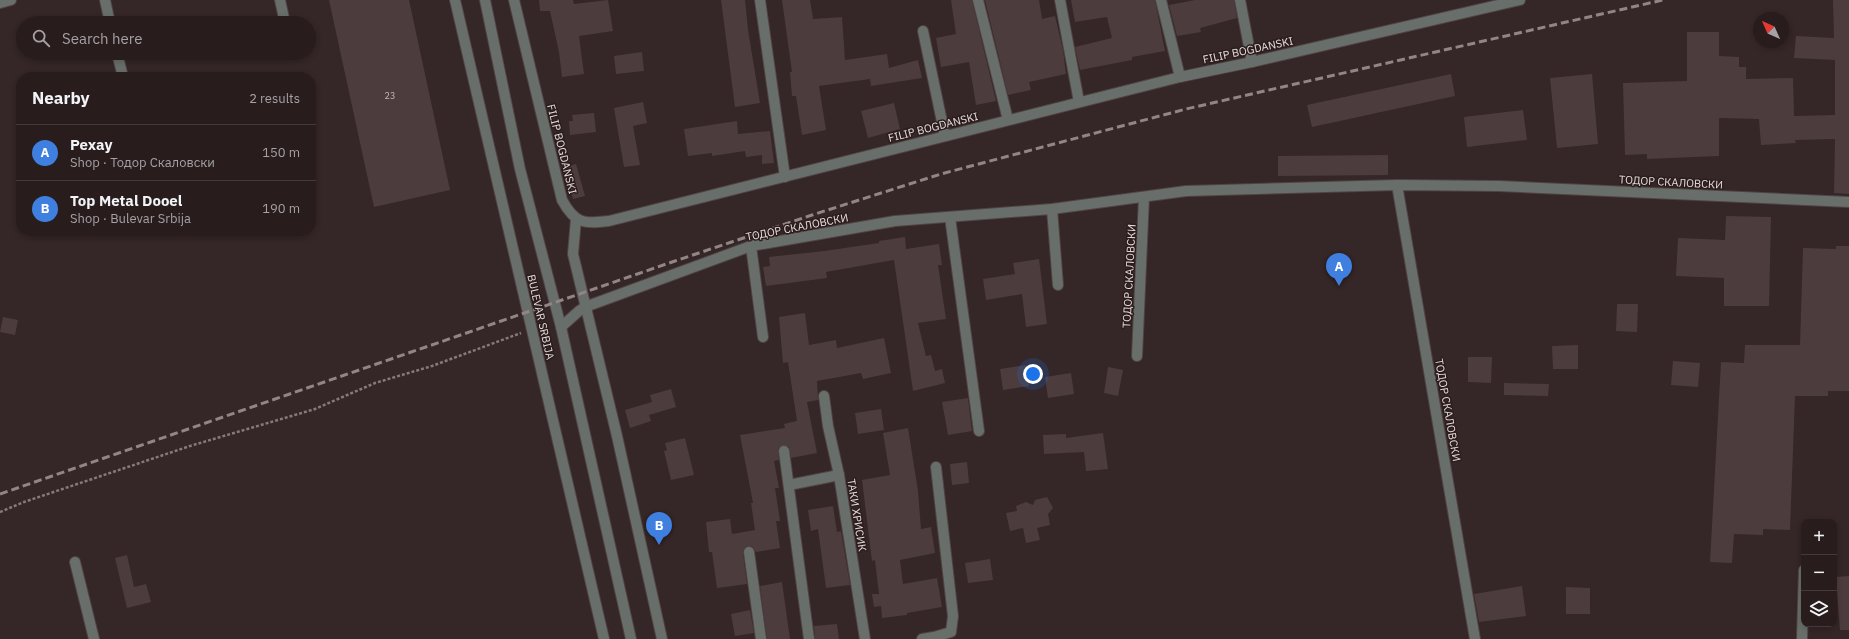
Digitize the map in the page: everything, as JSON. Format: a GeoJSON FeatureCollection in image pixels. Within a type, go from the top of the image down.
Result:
{"type":"FeatureCollection","features":[{"type":"Feature","properties":{"kind":"street"},"geometry":{"type":"LineString","coordinates":[[0,3],[11,0]]}},
{"type":"Feature","properties":{"kind":"street"},"geometry":{"type":"LineString","coordinates":[[105,0],[108,16]]}},
{"type":"Feature","properties":{"kind":"street"},"geometry":{"type":"LineString","coordinates":[[280,0],[283,16]]}},
{"type":"Feature","properties":{"kind":"street","name":"BULEVAR SRBIJA"},"geometry":{"type":"LineString","coordinates":[[455,0],[604,639]]}},
{"type":"Feature","properties":{"kind":"street","name":"BULEVAR SRBIJA"},"geometry":{"type":"LineString","coordinates":[[485,0],[520,169],[561,327],[631,639]]}},
{"type":"Feature","properties":{"kind":"street","name":"FILIP BOGDANSKI"},"geometry":{"type":"LineString","coordinates":[[514,0],[562,200],[568,211],[576,219],[589,223],[609,221],[1180,77],[1252,62],[1520,0]]}},
{"type":"Feature","properties":{"kind":"street"},"geometry":{"type":"LineString","coordinates":[[760,0],[786,177]]}},
{"type":"Feature","properties":{"kind":"street"},"geometry":{"type":"LineString","coordinates":[[978,0],[1008,120]]}},
{"type":"Feature","properties":{"kind":"street"},"geometry":{"type":"LineString","coordinates":[[1060,0],[1079,102]]}},
{"type":"Feature","properties":{"kind":"street"},"geometry":{"type":"LineString","coordinates":[[1161,0],[1180,77]]}},
{"type":"Feature","properties":{"kind":"street"},"geometry":{"type":"LineString","coordinates":[[1240,0],[1252,62]]}},
{"type":"Feature","properties":{"kind":"street"},"geometry":{"type":"LineString","coordinates":[[923,31],[945,136]]}},
{"type":"Feature","properties":{"kind":"street"},"geometry":{"type":"LineString","coordinates":[[119,60],[122,72]]}},
{"type":"Feature","properties":{"kind":"street","name":"ТОДОР СКАЛОВСКИ"},"geometry":{"type":"LineString","coordinates":[[561,327],[585,307],[750,246],[895,221],[1052,209],[1186,191],[1397,185],[1499,186],[1849,202]]}},
{"type":"Feature","properties":{"kind":"street","name":"ТОДОР СКАЛОВСКИ"},"geometry":{"type":"LineString","coordinates":[[1397,185],[1475,639]]}},
{"type":"Feature","properties":{"kind":"street","name":"ТОДОР СКАЛОВСКИ"},"geometry":{"type":"LineString","coordinates":[[1137,356],[1144,197]]}},
{"type":"Feature","properties":{"kind":"street"},"geometry":{"type":"LineString","coordinates":[[1052,209],[1058,285]]}},
{"type":"Feature","properties":{"kind":"street"},"geometry":{"type":"LineString","coordinates":[[950,217],[979,431]]}},
{"type":"Feature","properties":{"kind":"street"},"geometry":{"type":"LineString","coordinates":[[576,219],[573,254],[617,436],[662,639]]}},
{"type":"Feature","properties":{"kind":"street"},"geometry":{"type":"LineString","coordinates":[[750,246],[763,337]]}},
{"type":"Feature","properties":{"kind":"street","name":"ТАКИ ХРИСИК"},"geometry":{"type":"LineString","coordinates":[[824,396],[828,426],[839,475],[865,639]]}},
{"type":"Feature","properties":{"kind":"street"},"geometry":{"type":"LineString","coordinates":[[784,451],[809,639]]}},
{"type":"Feature","properties":{"kind":"street"},"geometry":{"type":"LineString","coordinates":[[922,639],[951,632],[953,616],[936,467]]}},
{"type":"Feature","properties":{"kind":"street"},"geometry":{"type":"LineString","coordinates":[[789,485],[839,475]]}},
{"type":"Feature","properties":{"kind":"street"},"geometry":{"type":"LineString","coordinates":[[749,552],[761,639]]}},
{"type":"Feature","properties":{"kind":"street"},"geometry":{"type":"LineString","coordinates":[[75,562],[94,639]]}},
{"type":"Feature","properties":{"kind":"street"},"geometry":{"type":"LineString","coordinates":[[1802,639],[1803,591]]}},
{"type":"Feature","properties":{"kind":"path"},"geometry":{"type":"LineString","coordinates":[[0,512],[190,446],[315,409],[375,383],[432,366],[532,329]]}},
{"type":"Feature","properties":{"kind":"building"},"geometry":{"type":"Polygon","coordinates":[[[329,0],[409,0],[450,190],[374,207],[329,0]]]}},
{"type":"Feature","properties":{"kind":"building"},"geometry":{"type":"Polygon","coordinates":[[[539,0],[573,0],[574,4],[608,0],[613,31],[579,36],[584,74],[562,77],[559,52],[550,11],[540,11],[539,0]]]}},
{"type":"Feature","properties":{"kind":"building"},"geometry":{"type":"Polygon","coordinates":[[[721,0],[745,0],[748,30],[760,103],[735,107],[721,0]]]}},
{"type":"Feature","properties":{"kind":"building"},"geometry":{"type":"Polygon","coordinates":[[[782,0],[810,0],[813,19],[842,17],[845,60],[887,54],[889,68],[918,60],[922,78],[871,86],[870,79],[819,86],[826,130],[802,135],[796,96],[792,96],[790,72],[792,72],[782,0]]]}},
{"type":"Feature","properties":{"kind":"building"},"geometry":{"type":"Polygon","coordinates":[[[951,0],[972,0],[996,101],[976,105],[969,62],[941,67],[936,38],[956,34],[951,0]]]}},
{"type":"Feature","properties":{"kind":"building"},"geometry":{"type":"Polygon","coordinates":[[[985,0],[1039,0],[1042,19],[1055,16],[1063,50],[1066,74],[1029,82],[1031,90],[1008,95],[985,0]]]}},
{"type":"Feature","properties":{"kind":"building"},"geometry":{"type":"Polygon","coordinates":[[[1071,0],[1155,0],[1165,51],[1132,57],[1132,60],[1080,70],[1075,47],[1112,38],[1107,17],[1075,22],[1071,0]]]}},
{"type":"Feature","properties":{"kind":"building"},"geometry":{"type":"Polygon","coordinates":[[[1195,0],[1234,0],[1237,18],[1200,28],[1201,32],[1177,36],[1169,5],[1195,0]]]}},
{"type":"Feature","properties":{"kind":"building"},"geometry":{"type":"Polygon","coordinates":[[[1833,0],[1849,0],[1849,194],[1834,193],[1835,139],[1795,140],[1796,143],[1761,145],[1759,119],[1719,118],[1719,156],[1647,159],[1647,154],[1625,155],[1623,83],[1687,81],[1687,32],[1719,32],[1719,56],[1739,57],[1739,67],[1746,67],[1746,79],[1793,78],[1794,116],[1835,115],[1835,60],[1794,58],[1796,36],[1834,38],[1833,0]]]}},
{"type":"Feature","properties":{"kind":"building"},"geometry":{"type":"Polygon","coordinates":[[[642,52],[644,71],[616,74],[614,56],[642,52]]]}},
{"type":"Feature","properties":{"kind":"building"},"geometry":{"type":"Polygon","coordinates":[[[1451,74],[1455,96],[1312,127],[1307,105],[1451,74]]]}},
{"type":"Feature","properties":{"kind":"building"},"geometry":{"type":"Polygon","coordinates":[[[1592,74],[1598,144],[1557,148],[1550,78],[1592,74]]]}},
{"type":"Feature","properties":{"kind":"building"},"geometry":{"type":"Polygon","coordinates":[[[643,102],[647,123],[633,126],[640,165],[624,167],[614,108],[643,102]]]}},
{"type":"Feature","properties":{"kind":"building"},"geometry":{"type":"Polygon","coordinates":[[[894,103],[900,129],[868,138],[861,111],[894,103]]]}},
{"type":"Feature","properties":{"kind":"building"},"geometry":{"type":"Polygon","coordinates":[[[1523,110],[1527,140],[1467,147],[1464,117],[1523,110]]]}},
{"type":"Feature","properties":{"kind":"building"},"geometry":{"type":"Polygon","coordinates":[[[594,113],[596,132],[570,135],[569,121],[573,121],[572,115],[594,113]]]}},
{"type":"Feature","properties":{"kind":"building"},"geometry":{"type":"Polygon","coordinates":[[[737,121],[738,134],[770,131],[774,163],[762,164],[762,155],[746,157],[745,151],[712,156],[712,153],[688,156],[684,129],[737,121]]]}},
{"type":"Feature","properties":{"kind":"building"},"geometry":{"type":"Polygon","coordinates":[[[1388,155],[1388,175],[1278,176],[1278,156],[1388,155]]]}},
{"type":"Feature","properties":{"kind":"building"},"geometry":{"type":"Polygon","coordinates":[[[576,164],[585,196],[573,199],[564,167],[576,164]]]}},
{"type":"Feature","properties":{"kind":"building"},"geometry":{"type":"Polygon","coordinates":[[[1726,216],[1771,217],[1769,306],[1724,306],[1724,278],[1676,276],[1678,238],[1725,240],[1726,216]]]}},
{"type":"Feature","properties":{"kind":"building"},"geometry":{"type":"Polygon","coordinates":[[[905,237],[906,249],[939,244],[942,265],[938,265],[946,319],[918,323],[926,356],[931,355],[935,371],[942,369],[945,383],[913,391],[894,260],[826,272],[827,278],[766,286],[763,267],[770,266],[769,257],[879,243],[879,241],[905,237]]]}},
{"type":"Feature","properties":{"kind":"building"},"geometry":{"type":"Polygon","coordinates":[[[1836,246],[1849,246],[1849,391],[1828,391],[1828,396],[1795,396],[1790,530],[1763,529],[1763,535],[1734,534],[1732,563],[1710,562],[1721,362],[1744,363],[1745,345],[1800,345],[1803,248],[1836,249],[1836,246]]]}},
{"type":"Feature","properties":{"kind":"building"},"geometry":{"type":"Polygon","coordinates":[[[1039,259],[1047,324],[1026,327],[1022,294],[986,300],[983,279],[1015,274],[1013,263],[1039,259]]]}},
{"type":"Feature","properties":{"kind":"building"},"geometry":{"type":"Polygon","coordinates":[[[1617,304],[1638,304],[1637,332],[1616,331],[1617,304]]]}},
{"type":"Feature","properties":{"kind":"building"},"geometry":{"type":"Polygon","coordinates":[[[805,313],[809,345],[836,340],[837,348],[884,338],[891,373],[863,379],[861,373],[817,381],[818,400],[807,402],[817,453],[791,458],[789,447],[783,445],[778,449],[779,460],[774,461],[779,488],[775,488],[780,521],[776,521],[780,548],[756,552],[752,546],[745,547],[743,553],[747,584],[717,588],[712,552],[709,552],[706,522],[730,519],[732,534],[755,530],[751,503],[753,503],[740,435],[785,428],[784,424],[797,421],[788,362],[783,363],[779,317],[805,313]]]}},
{"type":"Feature","properties":{"kind":"building"},"geometry":{"type":"Polygon","coordinates":[[[3,317],[18,320],[15,335],[0,332],[3,317]]]}},
{"type":"Feature","properties":{"kind":"building"},"geometry":{"type":"Polygon","coordinates":[[[1578,345],[1578,369],[1553,369],[1552,346],[1578,345]]]}},
{"type":"Feature","properties":{"kind":"building"},"geometry":{"type":"Polygon","coordinates":[[[1468,357],[1492,357],[1491,383],[1468,382],[1468,357]]]}},
{"type":"Feature","properties":{"kind":"building"},"geometry":{"type":"Polygon","coordinates":[[[1673,361],[1700,363],[1698,387],[1671,385],[1673,361]]]}},
{"type":"Feature","properties":{"kind":"building"},"geometry":{"type":"Polygon","coordinates":[[[1026,365],[1029,386],[1003,390],[1000,369],[1026,365]]]}},
{"type":"Feature","properties":{"kind":"building"},"geometry":{"type":"Polygon","coordinates":[[[1108,367],[1123,370],[1118,396],[1104,393],[1108,367]]]}},
{"type":"Feature","properties":{"kind":"building"},"geometry":{"type":"Polygon","coordinates":[[[1071,373],[1074,394],[1048,398],[1045,377],[1071,373]]]}},
{"type":"Feature","properties":{"kind":"building"},"geometry":{"type":"Polygon","coordinates":[[[1504,383],[1549,384],[1548,396],[1504,395],[1504,383]]]}},
{"type":"Feature","properties":{"kind":"building"},"geometry":{"type":"Polygon","coordinates":[[[671,389],[676,407],[649,415],[651,421],[630,428],[625,410],[652,402],[650,395],[671,389]]]}},
{"type":"Feature","properties":{"kind":"building"},"geometry":{"type":"Polygon","coordinates":[[[968,398],[972,431],[948,435],[942,402],[968,398]]]}},
{"type":"Feature","properties":{"kind":"building"},"geometry":{"type":"Polygon","coordinates":[[[881,409],[884,430],[858,434],[855,413],[881,409]]]}},
{"type":"Feature","properties":{"kind":"building"},"geometry":{"type":"Polygon","coordinates":[[[908,428],[918,491],[921,529],[931,527],[935,553],[900,560],[903,584],[937,578],[942,607],[907,613],[907,615],[882,618],[881,606],[874,607],[872,594],[879,594],[875,560],[872,561],[862,480],[890,475],[883,433],[908,428]]]}},
{"type":"Feature","properties":{"kind":"building"},"geometry":{"type":"Polygon","coordinates":[[[1103,433],[1108,469],[1086,471],[1084,452],[1044,454],[1043,435],[1066,434],[1066,438],[1103,433]]]}},
{"type":"Feature","properties":{"kind":"building"},"geometry":{"type":"Polygon","coordinates":[[[685,438],[694,475],[671,480],[664,451],[667,450],[665,443],[685,438]]]}},
{"type":"Feature","properties":{"kind":"building"},"geometry":{"type":"Polygon","coordinates":[[[967,462],[969,483],[952,485],[950,464],[967,462]]]}},
{"type":"Feature","properties":{"kind":"building"},"geometry":{"type":"Polygon","coordinates":[[[1047,497],[1053,508],[1048,514],[1050,525],[1037,528],[1040,540],[1026,543],[1023,528],[1010,531],[1006,513],[1017,511],[1016,506],[1026,502],[1033,505],[1035,500],[1047,497]]]}},
{"type":"Feature","properties":{"kind":"building"},"geometry":{"type":"Polygon","coordinates":[[[833,506],[837,532],[841,531],[850,585],[826,588],[818,529],[811,531],[808,510],[833,506]]]}},
{"type":"Feature","properties":{"kind":"building"},"geometry":{"type":"Polygon","coordinates":[[[127,555],[134,587],[146,584],[151,602],[127,608],[115,558],[127,555]]]}},
{"type":"Feature","properties":{"kind":"building"},"geometry":{"type":"Polygon","coordinates":[[[990,559],[993,580],[968,583],[965,563],[990,559]]]}},
{"type":"Feature","properties":{"kind":"building"},"geometry":{"type":"Polygon","coordinates":[[[1849,576],[1849,630],[1840,630],[1837,577],[1849,576]]]}},
{"type":"Feature","properties":{"kind":"building"},"geometry":{"type":"Polygon","coordinates":[[[782,582],[790,639],[767,639],[760,586],[782,582]]]}},
{"type":"Feature","properties":{"kind":"building"},"geometry":{"type":"Polygon","coordinates":[[[1522,586],[1526,616],[1479,622],[1474,594],[1522,586]]]}},
{"type":"Feature","properties":{"kind":"building"},"geometry":{"type":"Polygon","coordinates":[[[1566,587],[1590,588],[1590,614],[1566,614],[1566,587]]]}},
{"type":"Feature","properties":{"kind":"building"},"geometry":{"type":"Polygon","coordinates":[[[750,610],[754,633],[735,636],[731,614],[750,610]]]}},
{"type":"Feature","properties":{"kind":"building"},"geometry":{"type":"Polygon","coordinates":[[[837,624],[839,639],[815,639],[814,626],[837,624]]]}},
{"type":"Feature","properties":{"kind":"railway"},"geometry":{"type":"LineString","coordinates":[[0,494],[675,261],[941,174],[1186,109],[1663,0]]}},
{"type":"Feature","properties":{"kind":"place","name":"Рехау"},"geometry":{"type":"Point","coordinates":[1339,286]}},
{"type":"Feature","properties":{"kind":"place","name":"Top Metal Dooel"},"geometry":{"type":"Point","coordinates":[659,545]}}]}
